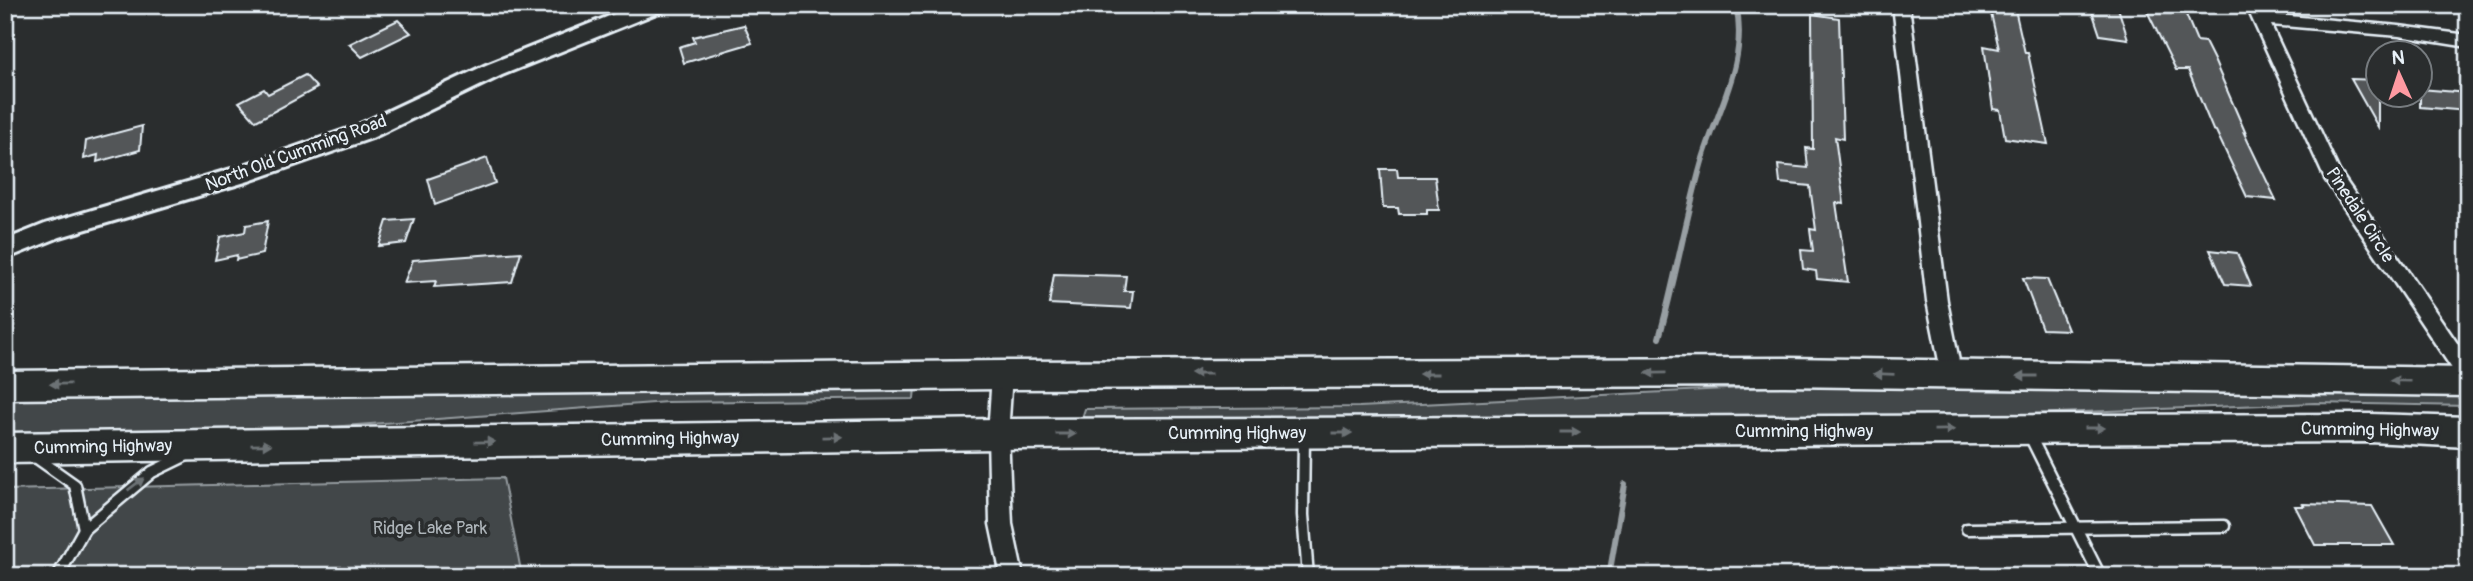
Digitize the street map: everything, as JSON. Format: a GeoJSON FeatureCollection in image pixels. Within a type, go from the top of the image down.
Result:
{"type":"FeatureCollection","features":[{"type":"Feature","properties":{"kind":"highway"},"geometry":{"type":"LineString","coordinates":[[5,385],[1002,375],[1784,372],[2468,382]]}},
{"type":"Feature","properties":{"kind":"highway","name":"Cumming Highway"},"geometry":{"type":"LineString","coordinates":[[13,448],[998,434],[2370,428],[2468,432]]}},
{"type":"Feature","properties":{"kind":"street","name":"North Old Cumming Road"},"geometry":{"type":"LineString","coordinates":[[5,250],[53,230],[241,175],[363,132],[494,70],[657,5]]}},
{"type":"Feature","properties":{"kind":"street"},"geometry":{"type":"LineString","coordinates":[[1901,5],[1937,301],[1952,376]]}},
{"type":"Feature","properties":{"kind":"street"},"geometry":{"type":"LineString","coordinates":[[2257,12],[2468,41]]}},
{"type":"Feature","properties":{"kind":"street","name":"Pinedale Circle"},"geometry":{"type":"LineString","coordinates":[[2257,12],[2331,174],[2468,376]]}},
{"type":"Feature","properties":{"kind":"street"},"geometry":{"type":"LineString","coordinates":[[1002,375],[998,434],[1001,524],[1012,576]]}},
{"type":"Feature","properties":{"kind":"lane"},"geometry":{"type":"LineString","coordinates":[[2026,429],[2101,576]]}},
{"type":"Feature","properties":{"kind":"lane"},"geometry":{"type":"LineString","coordinates":[[1304,433],[1303,516],[1308,576]]}},
{"type":"Feature","properties":{"kind":"lane"},"geometry":{"type":"LineString","coordinates":[[58,576],[84,529],[152,472],[209,446]]}},
{"type":"Feature","properties":{"kind":"lane"},"geometry":{"type":"LineString","coordinates":[[13,448],[75,485],[84,529]]}},
{"type":"Feature","properties":{"kind":"lane"},"geometry":{"type":"LineString","coordinates":[[1967,529],[2224,526]]}},
{"type":"Feature","properties":{"kind":"green space"},"geometry":{"type":"Polygon","coordinates":[[[1831,384],[2468,392],[2468,406],[2315,403],[1845,421],[1082,418],[1085,409],[1359,407],[1831,384]]]}},
{"type":"Feature","properties":{"kind":"green space"},"geometry":{"type":"Polygon","coordinates":[[[915,387],[914,399],[667,402],[249,433],[5,440],[5,399],[915,387]]]}},
{"type":"Feature","properties":{"kind":"green space","name":"Ridge Lake Park"},"geometry":{"type":"Polygon","coordinates":[[[503,478],[522,576],[5,576],[5,490],[503,478]]]}},
{"type":"Feature","properties":{"kind":"building"},"geometry":{"type":"Polygon","coordinates":[[[1989,5],[2014,5],[2025,53],[2028,53],[2048,144],[2005,138],[2000,110],[1993,109],[1984,46],[1999,49],[1989,5]]]}},
{"type":"Feature","properties":{"kind":"building"},"geometry":{"type":"Polygon","coordinates":[[[2090,5],[2118,8],[2128,39],[2100,35],[2090,5]]]}},
{"type":"Feature","properties":{"kind":"building"},"geometry":{"type":"Polygon","coordinates":[[[2144,5],[2182,5],[2197,41],[2205,42],[2214,60],[2246,134],[2244,133],[2276,200],[2247,197],[2216,131],[2213,130],[2188,70],[2176,70],[2144,5]]]}},
{"type":"Feature","properties":{"kind":"building"},"geometry":{"type":"Polygon","coordinates":[[[1812,14],[1839,18],[1843,139],[1835,137],[1844,204],[1836,203],[1848,282],[1817,279],[1816,271],[1803,269],[1801,250],[1813,251],[1810,229],[1816,230],[1810,186],[1780,183],[1778,165],[1808,168],[1806,148],[1813,149],[1812,14]]]}},
{"type":"Feature","properties":{"kind":"building"},"geometry":{"type":"Polygon","coordinates":[[[398,20],[411,33],[362,57],[349,44],[398,20]]]}},
{"type":"Feature","properties":{"kind":"building"},"geometry":{"type":"Polygon","coordinates":[[[744,25],[752,43],[684,63],[679,47],[695,42],[693,37],[744,25]]]}},
{"type":"Feature","properties":{"kind":"building"},"geometry":{"type":"Polygon","coordinates":[[[305,75],[317,88],[256,121],[239,102],[264,89],[268,94],[305,75]]]}},
{"type":"Feature","properties":{"kind":"building"},"geometry":{"type":"Polygon","coordinates":[[[2351,79],[2364,79],[2364,102],[2351,79]]]}},
{"type":"Feature","properties":{"kind":"building"},"geometry":{"type":"Polygon","coordinates":[[[2434,90],[2468,93],[2468,111],[2432,108],[2434,90]]]}},
{"type":"Feature","properties":{"kind":"building"},"geometry":{"type":"Polygon","coordinates":[[[2367,108],[2378,108],[2378,127],[2367,108]]]}},
{"type":"Feature","properties":{"kind":"building"},"geometry":{"type":"Polygon","coordinates":[[[142,126],[140,150],[97,162],[98,155],[84,159],[86,141],[142,126]]]}},
{"type":"Feature","properties":{"kind":"building"},"geometry":{"type":"Polygon","coordinates":[[[487,158],[495,183],[435,205],[428,179],[487,158]]]}},
{"type":"Feature","properties":{"kind":"building"},"geometry":{"type":"Polygon","coordinates":[[[1380,169],[1397,169],[1398,177],[1435,177],[1439,210],[1427,210],[1427,214],[1399,214],[1398,208],[1383,208],[1380,169]]]}},
{"type":"Feature","properties":{"kind":"building"},"geometry":{"type":"Polygon","coordinates":[[[414,219],[406,243],[379,246],[387,221],[414,219]]]}},
{"type":"Feature","properties":{"kind":"building"},"geometry":{"type":"Polygon","coordinates":[[[268,221],[262,254],[236,260],[237,255],[215,260],[220,237],[245,232],[246,225],[268,221]]]}},
{"type":"Feature","properties":{"kind":"building"},"geometry":{"type":"Polygon","coordinates":[[[2210,250],[2237,253],[2251,286],[2225,284],[2210,250]]]}},
{"type":"Feature","properties":{"kind":"building"},"geometry":{"type":"Polygon","coordinates":[[[521,252],[512,282],[434,287],[436,281],[404,283],[413,260],[521,252]]]}},
{"type":"Feature","properties":{"kind":"building"},"geometry":{"type":"Polygon","coordinates":[[[1054,274],[1126,276],[1124,291],[1133,291],[1131,308],[1049,304],[1054,274]]]}},
{"type":"Feature","properties":{"kind":"building"},"geometry":{"type":"Polygon","coordinates":[[[2023,278],[2047,279],[2068,330],[2042,329],[2023,278]]]}},
{"type":"Feature","properties":{"kind":"building"},"geometry":{"type":"Polygon","coordinates":[[[2303,504],[2372,506],[2394,545],[2315,545],[2295,506],[2304,506],[2303,504]]]}},
{"type":"Feature","properties":{"kind":"waterway"},"geometry":{"type":"LineString","coordinates":[[1659,338],[1701,165],[1735,67],[1739,26],[1736,5]]}},
{"type":"Feature","properties":{"kind":"waterway"},"geometry":{"type":"LineString","coordinates":[[1609,576],[1625,484]]}}]}
